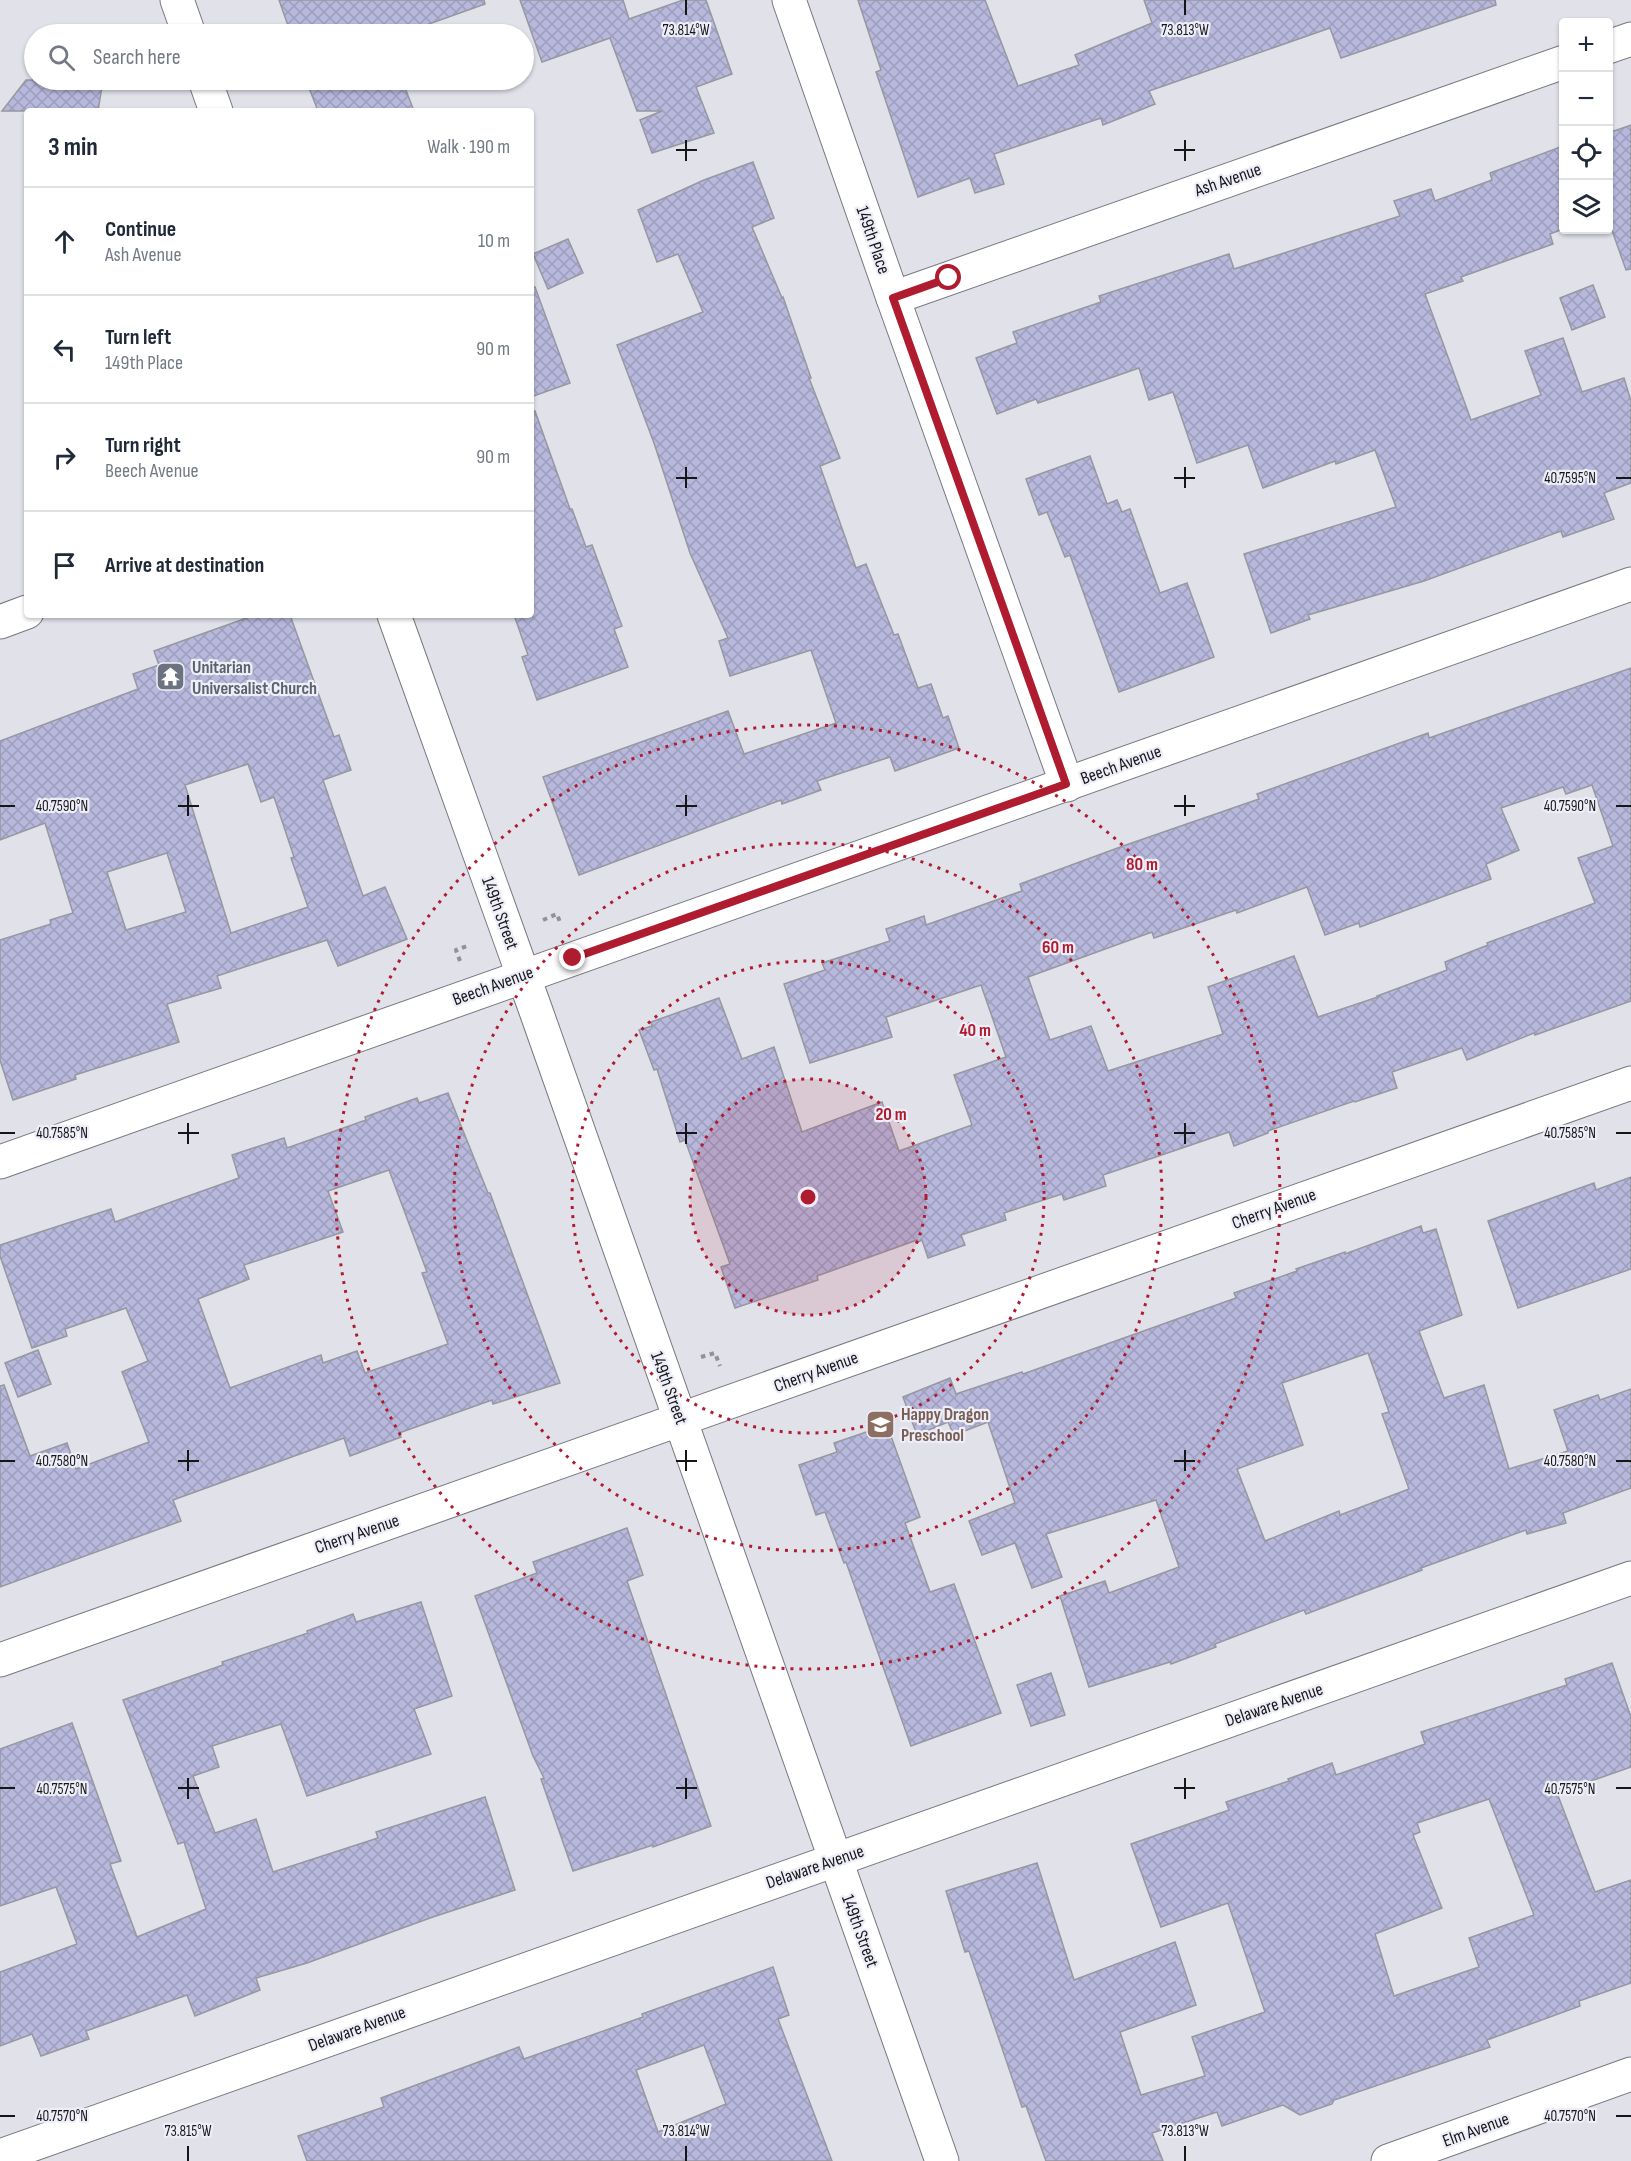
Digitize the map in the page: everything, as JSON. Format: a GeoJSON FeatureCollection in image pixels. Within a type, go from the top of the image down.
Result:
{"type":"FeatureCollection","features":[{"type":"Feature","properties":{"kind":"street"},"geometry":{"type":"LineString","coordinates":[[177,0],[185,24]]}},
{"type":"Feature","properties":{"kind":"street","name":"149th Place"},"geometry":{"type":"LineString","coordinates":[[789,0],[1066,784]]}},
{"type":"Feature","properties":{"kind":"street"},"geometry":{"type":"LineString","coordinates":[[1613,45],[1631,39]]}},
{"type":"Feature","properties":{"kind":"street","name":"Ash Avenue"},"geometry":{"type":"LineString","coordinates":[[893,298],[1559,63]]}},
{"type":"Feature","properties":{"kind":"street"},"geometry":{"type":"LineString","coordinates":[[209,90],[215,108]]}},
{"type":"Feature","properties":{"kind":"street","name":"Beech Avenue"},"geometry":{"type":"LineString","coordinates":[[0,1162],[1631,584]]}},
{"type":"Feature","properties":{"kind":"street"},"geometry":{"type":"LineString","coordinates":[[0,622],[24,613]]}},
{"type":"Feature","properties":{"kind":"street","name":"149th Street"},"geometry":{"type":"LineString","coordinates":[[395,618],[942,2161]]}},
{"type":"Feature","properties":{"kind":"street","name":"Cherry Avenue"},"geometry":{"type":"LineString","coordinates":[[0,1660],[1631,1083]]}},
{"type":"Feature","properties":{"kind":"street","name":"Delaware Avenue"},"geometry":{"type":"LineString","coordinates":[[0,2156],[1631,1578]]}},
{"type":"Feature","properties":{"kind":"street","name":"Elm Avenue"},"geometry":{"type":"LineString","coordinates":[[1388,2161],[1631,2074]]}},
{"type":"Feature","properties":{"kind":"path"},"geometry":{"type":"LineString","coordinates":[[543,920],[557,914],[562,927]]}},
{"type":"Feature","properties":{"kind":"path"},"geometry":{"type":"LineString","coordinates":[[460,962],[456,950],[467,946]]}},
{"type":"Feature","properties":{"kind":"path"},"geometry":{"type":"LineString","coordinates":[[701,1357],[715,1353],[720,1367]]}},
{"type":"Feature","properties":{"kind":"building"},"geometry":{"type":"Polygon","coordinates":[[[279,0],[484,0],[485,4],[429,24],[287,24],[279,0]]]}},
{"type":"Feature","properties":{"kind":"building"},"geometry":{"type":"Polygon","coordinates":[[[520,0],[623,0],[629,19],[683,0],[706,0],[732,74],[696,87],[714,133],[652,153],[640,120],[662,111],[637,111],[610,38],[542,62],[534,39],[534,24],[529,24],[520,0]]]}},
{"type":"Feature","properties":{"kind":"building"},"geometry":{"type":"Polygon","coordinates":[[[858,0],[985,0],[1018,86],[1079,65],[1075,55],[1152,23],[1144,0],[1495,0],[1496,5],[1341,58],[1330,28],[1149,91],[1155,104],[1103,125],[1101,118],[994,154],[1004,184],[975,193],[970,178],[918,197],[876,72],[881,70],[858,0]]]}},
{"type":"Feature","properties":{"kind":"building"},"geometry":{"type":"Polygon","coordinates":[[[24,83],[24,90],[101,90],[98,108],[24,108],[24,111],[2,111],[24,83]]]}},
{"type":"Feature","properties":{"kind":"building"},"geometry":{"type":"Polygon","coordinates":[[[310,90],[406,90],[413,108],[317,108],[310,90]]]}},
{"type":"Feature","properties":{"kind":"building"},"geometry":{"type":"Polygon","coordinates":[[[1631,125],[1631,269],[1626,270],[1613,233],[1613,131],[1631,125]]]}},
{"type":"Feature","properties":{"kind":"building"},"geometry":{"type":"Polygon","coordinates":[[[1559,147],[1559,231],[1550,234],[1553,244],[1461,277],[1463,281],[1425,294],[1471,420],[1541,395],[1525,351],[1563,338],[1582,392],[1624,378],[1631,401],[1631,483],[1604,493],[1614,519],[1563,537],[1561,531],[1424,581],[1308,615],[1310,619],[1271,633],[1244,554],[1396,507],[1375,450],[1336,464],[1335,461],[1263,488],[1248,445],[1197,463],[1173,392],[1149,400],[1139,368],[1038,403],[1036,399],[997,414],[976,358],[1017,343],[1013,332],[1101,302],[1099,296],[1229,254],[1234,269],[1400,216],[1394,201],[1431,189],[1435,201],[1492,180],[1490,173],[1559,147]]]}},
{"type":"Feature","properties":{"kind":"building"},"geometry":{"type":"Polygon","coordinates":[[[753,162],[774,218],[752,227],[783,297],[811,378],[809,378],[840,458],[820,466],[856,568],[866,564],[894,635],[898,634],[918,688],[931,684],[943,718],[948,716],[959,748],[895,771],[890,757],[817,781],[821,790],[782,804],[781,800],[579,875],[543,777],[728,711],[744,754],[836,723],[811,650],[730,676],[719,641],[728,638],[690,553],[654,443],[617,345],[703,312],[678,254],[657,262],[638,210],[704,180],[753,162]]]}},
{"type":"Feature","properties":{"kind":"building"},"geometry":{"type":"Polygon","coordinates":[[[568,239],[583,273],[548,289],[534,254],[568,239]]]}},
{"type":"Feature","properties":{"kind":"building"},"geometry":{"type":"Polygon","coordinates":[[[1593,285],[1605,317],[1572,330],[1560,298],[1593,285]]]}},
{"type":"Feature","properties":{"kind":"building"},"geometry":{"type":"Polygon","coordinates":[[[534,287],[570,383],[534,396],[534,287]]]}},
{"type":"Feature","properties":{"kind":"building"},"geometry":{"type":"Polygon","coordinates":[[[534,411],[570,509],[572,509],[586,547],[592,545],[622,626],[614,629],[628,667],[537,700],[522,657],[528,655],[515,618],[534,618],[534,411]]]}},
{"type":"Feature","properties":{"kind":"building"},"geometry":{"type":"Polygon","coordinates":[[[1090,456],[1107,504],[1117,500],[1122,512],[1130,509],[1160,593],[1187,583],[1214,657],[1119,692],[1070,555],[1065,557],[1047,512],[1039,515],[1026,479],[1090,456]]]}},
{"type":"Feature","properties":{"kind":"building"},"geometry":{"type":"Polygon","coordinates":[[[247,618],[291,618],[334,737],[339,735],[351,770],[323,780],[363,896],[385,887],[407,939],[338,966],[327,940],[217,976],[221,988],[167,1004],[179,1042],[75,1075],[76,1079],[13,1100],[0,1060],[0,940],[51,924],[50,920],[73,913],[45,823],[0,840],[0,741],[138,689],[133,674],[159,665],[154,651],[247,618]],[[248,764],[185,785],[231,933],[308,907],[274,797],[261,802],[248,764]],[[167,853],[107,872],[126,930],[186,912],[167,853]]]}},
{"type":"Feature","properties":{"kind":"building"},"geometry":{"type":"Polygon","coordinates":[[[1631,668],[1631,1001],[1535,1035],[1534,1033],[1467,1060],[1462,1048],[1392,1072],[1397,1088],[1268,1131],[1268,1133],[1234,1146],[1229,1132],[1103,1175],[1106,1186],[1064,1200],[1062,1194],[1004,1213],[1006,1220],[961,1235],[965,1245],[928,1258],[922,1240],[918,1242],[917,1240],[817,1276],[818,1280],[735,1308],[721,1267],[730,1264],[685,1140],[680,1142],[657,1069],[654,1070],[639,1030],[652,1026],[651,1022],[719,998],[742,1059],[774,1047],[802,1132],[882,1102],[899,1151],[972,1125],[954,1075],[1006,1057],[981,985],[886,1017],[892,1037],[810,1063],[784,984],[825,970],[822,963],[890,941],[886,929],[924,916],[926,925],[1022,891],[1020,884],[1259,799],[1257,794],[1428,733],[1429,738],[1631,668]],[[1592,785],[1566,794],[1563,787],[1501,808],[1519,850],[1486,864],[1491,879],[1360,927],[1359,923],[1325,935],[1307,887],[1237,913],[1236,910],[1154,938],[1152,932],[1028,977],[1050,1040],[1091,1026],[1108,1071],[1223,1034],[1208,987],[1294,956],[1318,1017],[1447,970],[1445,962],[1488,945],[1487,943],[1595,903],[1578,858],[1613,846],[1592,785]]]}},
{"type":"Feature","properties":{"kind":"building"},"geometry":{"type":"Polygon","coordinates":[[[448,1093],[488,1193],[490,1193],[560,1383],[493,1404],[492,1400],[399,1433],[401,1437],[350,1456],[344,1438],[173,1500],[181,1521],[0,1587],[0,1386],[4,1385],[30,1456],[67,1443],[76,1469],[149,1442],[122,1372],[148,1361],[126,1308],[65,1329],[67,1336],[32,1348],[0,1256],[0,1245],[111,1209],[115,1222],[239,1178],[232,1155],[284,1138],[287,1148],[366,1120],[365,1117],[417,1098],[419,1103],[448,1093]],[[389,1170],[328,1191],[343,1232],[244,1265],[249,1279],[198,1299],[230,1388],[321,1355],[323,1363],[357,1351],[365,1373],[448,1344],[422,1273],[427,1272],[389,1170]]]}},
{"type":"Feature","properties":{"kind":"building"},"geometry":{"type":"Polygon","coordinates":[[[1631,1177],[1631,1269],[1518,1308],[1488,1221],[1594,1183],[1596,1190],[1631,1177]]]}},
{"type":"Feature","properties":{"kind":"building"},"geometry":{"type":"Polygon","coordinates":[[[1421,1226],[1423,1233],[1436,1229],[1462,1315],[1419,1331],[1444,1398],[1484,1385],[1509,1469],[1568,1451],[1554,1410],[1598,1395],[1600,1400],[1631,1389],[1631,1488],[1563,1513],[1566,1523],[1527,1534],[1526,1530],[1421,1568],[1422,1570],[1306,1614],[1304,1610],[1215,1644],[1216,1647],[1171,1664],[1170,1662],[1089,1687],[1060,1596],[1105,1581],[1109,1593],[1179,1567],[1156,1500],[1046,1534],[1062,1577],[1032,1588],[1015,1543],[982,1555],[969,1521],[1015,1503],[988,1422],[954,1435],[948,1422],[917,1435],[903,1397],[950,1378],[956,1394],[1022,1372],[1023,1374],[1236,1298],[1234,1293],[1297,1271],[1296,1269],[1345,1252],[1345,1254],[1421,1226]],[[1368,1353],[1282,1383],[1303,1445],[1237,1469],[1265,1541],[1339,1511],[1340,1515],[1409,1489],[1382,1414],[1389,1412],[1368,1353]]]}},
{"type":"Feature","properties":{"kind":"building"},"geometry":{"type":"Polygon","coordinates":[[[38,1350],[51,1384],[18,1397],[5,1363],[38,1350]]]}},
{"type":"Feature","properties":{"kind":"building"},"geometry":{"type":"Polygon","coordinates":[[[887,1425],[920,1517],[905,1523],[930,1592],[954,1584],[1001,1713],[911,1746],[846,1562],[844,1563],[825,1512],[816,1515],[799,1465],[837,1452],[834,1443],[887,1425]]]}},
{"type":"Feature","properties":{"kind":"building"},"geometry":{"type":"Polygon","coordinates":[[[627,1528],[643,1575],[627,1581],[711,1826],[653,1847],[653,1845],[573,1871],[541,1779],[544,1778],[533,1756],[475,1596],[537,1573],[533,1562],[627,1528]]]}},
{"type":"Feature","properties":{"kind":"building"},"geometry":{"type":"Polygon","coordinates":[[[421,1602],[452,1696],[414,1709],[431,1754],[307,1796],[281,1724],[212,1746],[219,1767],[193,1776],[215,1833],[256,1819],[273,1872],[378,1838],[376,1832],[485,1797],[515,1890],[307,1963],[256,1978],[260,1990],[195,2016],[187,1995],[86,2031],[89,2039],[41,2056],[32,2034],[0,2046],[0,1972],[77,1944],[56,1887],[0,1906],[0,1749],[72,1723],[121,1861],[110,1864],[137,1937],[206,1909],[184,1842],[178,1844],[123,1700],[223,1665],[222,1662],[308,1633],[307,1631],[353,1614],[356,1622],[421,1602]]]}},
{"type":"Feature","properties":{"kind":"building"},"geometry":{"type":"Polygon","coordinates":[[[1612,1663],[1631,1717],[1631,1767],[1557,1793],[1595,1892],[1631,1880],[1631,1983],[1579,2001],[1580,2006],[1487,2040],[1490,2047],[1334,2100],[1332,2104],[1300,2115],[1283,2105],[1222,2126],[1217,2112],[1152,2133],[1163,2161],[1046,2161],[1026,2106],[1022,2107],[969,1951],[965,1952],[946,1891],[1037,1863],[1074,1980],[1175,1942],[1196,2005],[1120,2032],[1141,2095],[1205,2076],[1192,2037],[1265,2012],[1228,1903],[1161,1927],[1131,1844],[1229,1810],[1226,1802],[1289,1781],[1288,1779],[1332,1763],[1336,1775],[1425,1744],[1421,1732],[1567,1685],[1565,1679],[1612,1663]],[[1489,1799],[1417,1823],[1420,1832],[1413,1835],[1442,1908],[1375,1934],[1394,1996],[1479,1967],[1469,1938],[1534,1915],[1489,1799]]]}},
{"type":"Feature","properties":{"kind":"building"},"geometry":{"type":"Polygon","coordinates":[[[1051,1673],[1065,1715],[1031,1726],[1017,1685],[1051,1673]]]}},
{"type":"Feature","properties":{"kind":"building"},"geometry":{"type":"Polygon","coordinates":[[[773,1967],[789,2015],[778,2019],[832,2161],[307,2161],[298,2136],[384,2107],[381,2098],[519,2047],[524,2059],[643,2017],[642,2014],[773,1967]],[[704,2045],[636,2070],[658,2132],[726,2104],[704,2045]]]}},
{"type":"Feature","properties":{"kind":"place","name":"Unitarian Universalist Church"},"geometry":{"type":"Point","coordinates":[171,677]}},
{"type":"Feature","properties":{"kind":"place","name":"Happy Dragon Preschool"},"geometry":{"type":"Point","coordinates":[880,1424]}},
{"type":"Feature","properties":{"kind":"route"},"geometry":{"type":"LineString","coordinates":[[573,958],[1066,784],[893,298],[949,278]]}}]}
